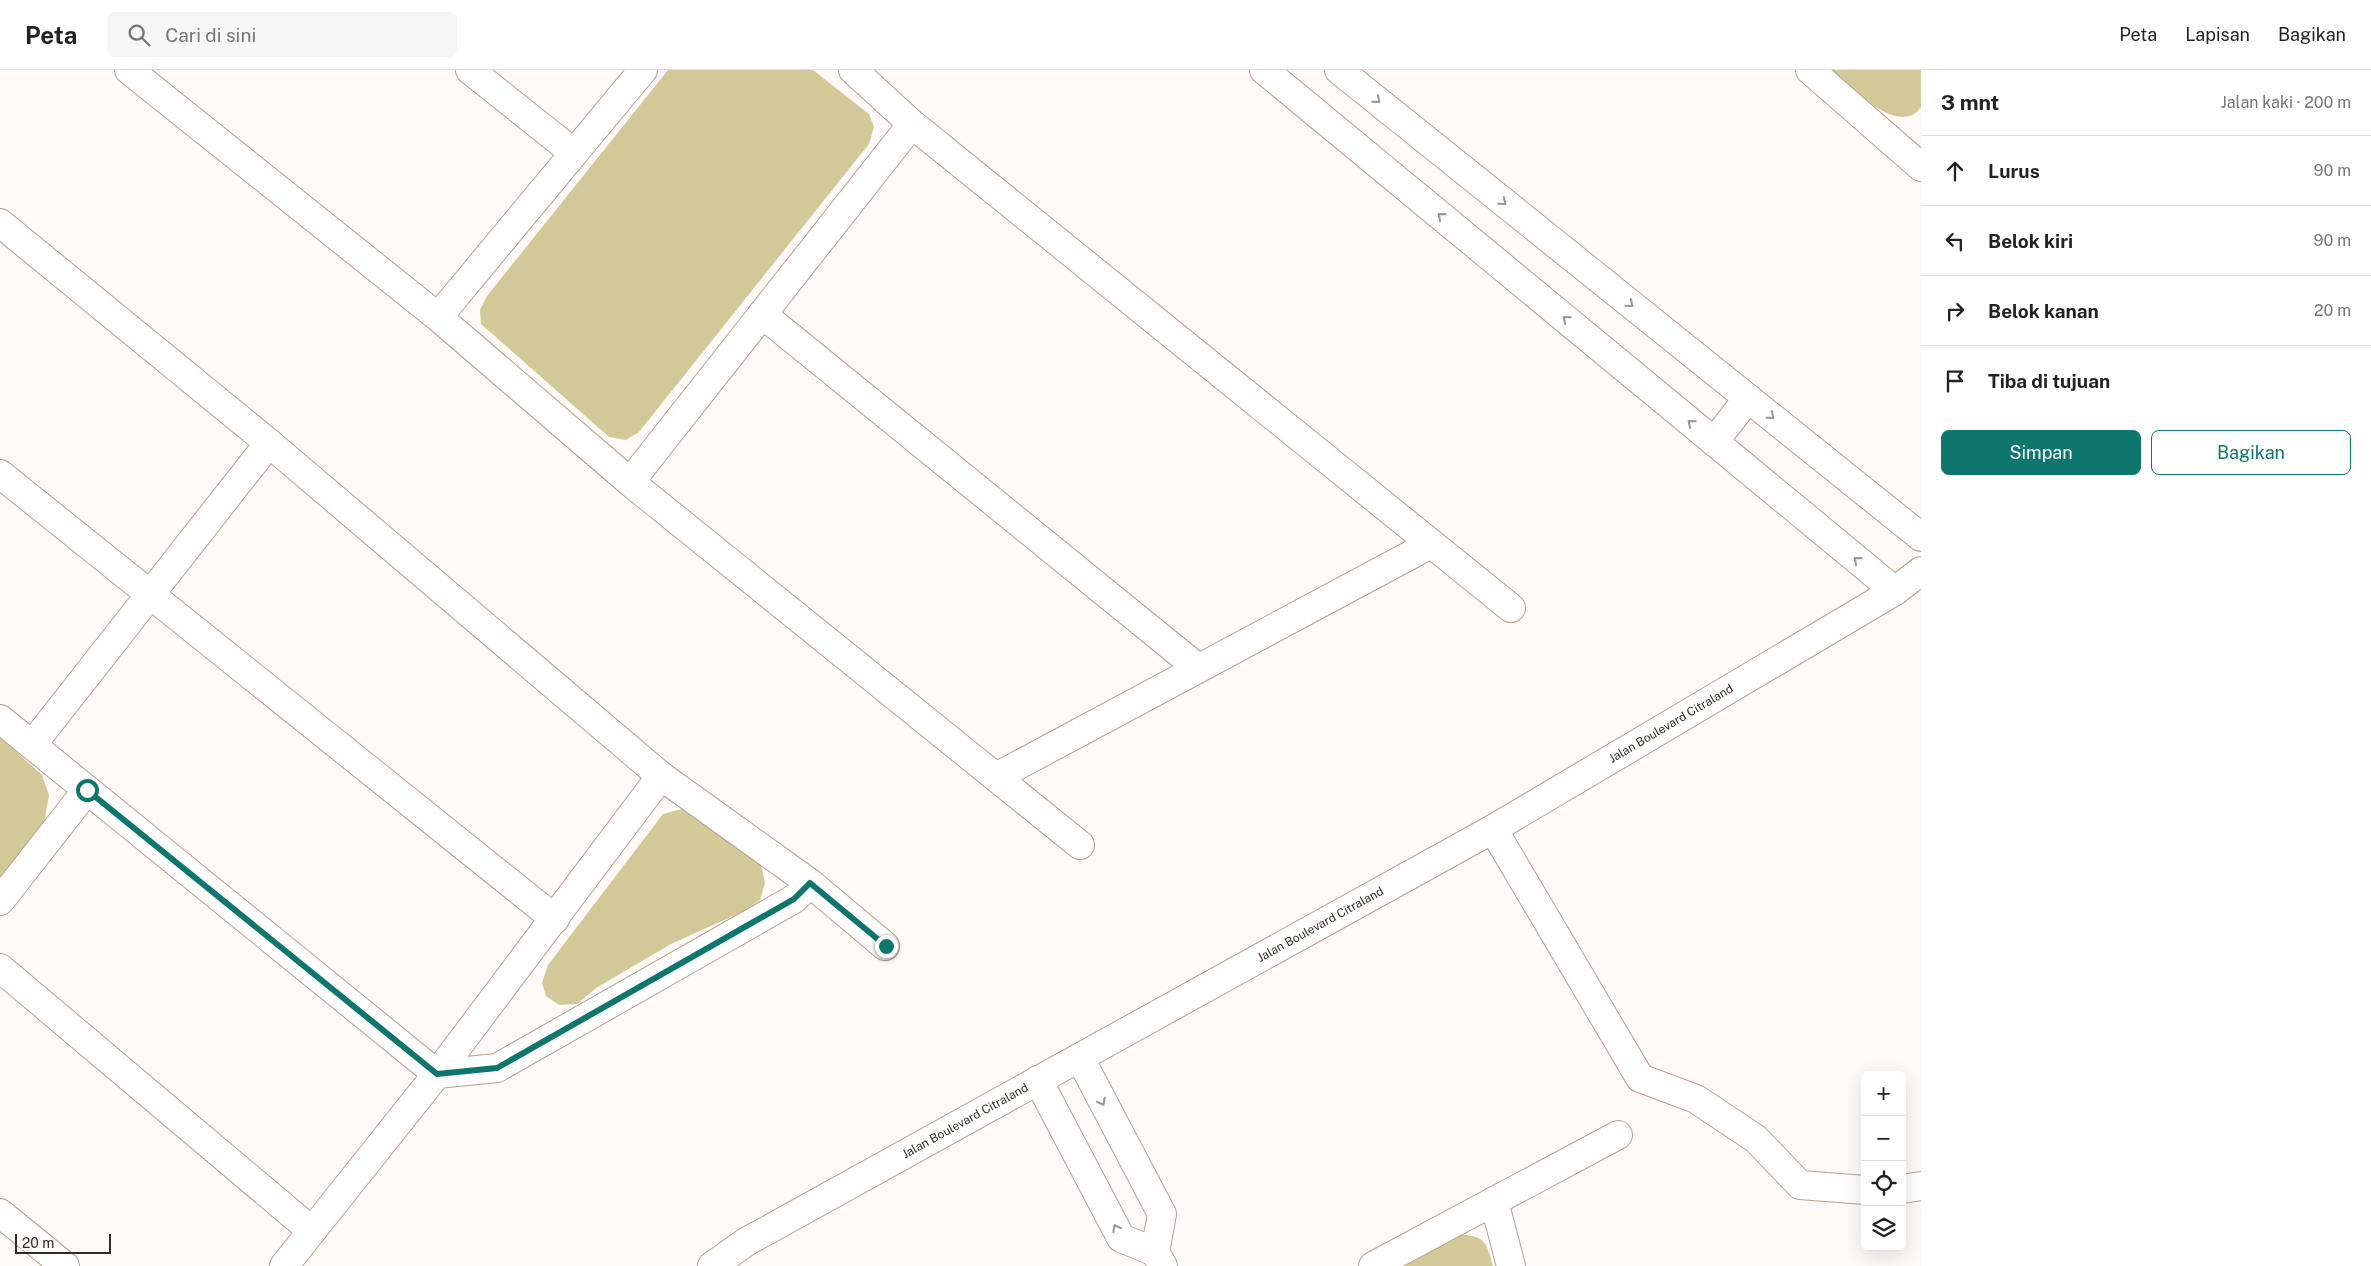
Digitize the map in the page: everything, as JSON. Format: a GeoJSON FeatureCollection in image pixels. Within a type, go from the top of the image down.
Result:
{"type":"FeatureCollection","features":[{"type":"Feature","properties":{"kind":"street"},"geometry":{"type":"LineString","coordinates":[[129,70],[438,318],[630,482],[1080,845]]}},
{"type":"Feature","properties":{"kind":"street"},"geometry":{"type":"LineString","coordinates":[[470,70],[574,154]]}},
{"type":"Feature","properties":{"kind":"street"},"geometry":{"type":"LineString","coordinates":[[438,318],[643,70]]}},
{"type":"Feature","properties":{"kind":"street"},"geometry":{"type":"LineString","coordinates":[[854,70],[912,124],[1511,608]]}},
{"type":"Feature","properties":{"kind":"street"},"geometry":{"type":"LineString","coordinates":[[1264,70],[1895,591]]}},
{"type":"Feature","properties":{"kind":"street"},"geometry":{"type":"LineString","coordinates":[[1339,70],[1921,537]]}},
{"type":"Feature","properties":{"kind":"street"},"geometry":{"type":"LineString","coordinates":[[1810,70],[1917,154]]}},
{"type":"Feature","properties":{"kind":"street"},"geometry":{"type":"LineString","coordinates":[[630,482],[912,124]]}},
{"type":"Feature","properties":{"kind":"street"},"geometry":{"type":"LineString","coordinates":[[0,222],[269,443],[661,776],[810,883],[886,946]]}},
{"type":"Feature","properties":{"kind":"street"},"geometry":{"type":"LineString","coordinates":[[762,314],[1198,668]]}},
{"type":"Feature","properties":{"kind":"street"},"geometry":{"type":"LineString","coordinates":[[1714,442],[1748,398]]}},
{"type":"Feature","properties":{"kind":"street"},"geometry":{"type":"LineString","coordinates":[[32,745],[269,443]]}},
{"type":"Feature","properties":{"kind":"street"},"geometry":{"type":"LineString","coordinates":[[0,474],[555,919]]}},
{"type":"Feature","properties":{"kind":"street"},"geometry":{"type":"LineString","coordinates":[[996,777],[1431,544]]}},
{"type":"Feature","properties":{"kind":"street","name":"Jalan Boulevard Citraland"},"geometry":{"type":"LineString","coordinates":[[712,1266],[746,1242],[1493,829],[1895,591],[1921,572]]}},
{"type":"Feature","properties":{"kind":"street"},"geometry":{"type":"LineString","coordinates":[[0,719],[437,1074],[497,1068],[794,899],[810,883]]}},
{"type":"Feature","properties":{"kind":"street"},"geometry":{"type":"LineString","coordinates":[[284,1266],[437,1074],[661,776]]}},
{"type":"Feature","properties":{"kind":"street"},"geometry":{"type":"LineString","coordinates":[[0,901],[87,790]]}},
{"type":"Feature","properties":{"kind":"street"},"geometry":{"type":"LineString","coordinates":[[1493,829],[1640,1078],[1696,1099],[1756,1139],[1800,1185],[1861,1190]]}},
{"type":"Feature","properties":{"kind":"street"},"geometry":{"type":"LineString","coordinates":[[0,968],[312,1231]]}},
{"type":"Feature","properties":{"kind":"street"},"geometry":{"type":"LineString","coordinates":[[1038,1080],[1121,1238],[1159,1259],[1162,1214],[1080,1058]]}},
{"type":"Feature","properties":{"kind":"street"},"geometry":{"type":"LineString","coordinates":[[1373,1266],[1618,1135]]}},
{"type":"Feature","properties":{"kind":"street"},"geometry":{"type":"LineString","coordinates":[[1906,1188],[1921,1186]]}},
{"type":"Feature","properties":{"kind":"street"},"geometry":{"type":"LineString","coordinates":[[1494,1201],[1511,1266]]}},
{"type":"Feature","properties":{"kind":"street"},"geometry":{"type":"LineString","coordinates":[[0,1213],[65,1266]]}},
{"type":"Feature","properties":{"kind":"shaded area"},"geometry":{"type":"Polygon","coordinates":[[[668,70],[813,70],[869,114],[874,127],[869,144],[639,432],[626,440],[609,437],[481,324],[480,310],[487,296],[668,70]]]}},
{"type":"Feature","properties":{"kind":"shaded area"},"geometry":{"type":"Polygon","coordinates":[[[1831,70],[1921,70],[1921,107],[1912,115],[1900,117],[1888,113],[1862,97],[1831,70]]]}},
{"type":"Feature","properties":{"kind":"shaded area"},"geometry":{"type":"Polygon","coordinates":[[[0,737],[42,775],[49,795],[44,823],[0,877],[0,737]]]}},
{"type":"Feature","properties":{"kind":"shaded area"},"geometry":{"type":"Polygon","coordinates":[[[682,809],[700,814],[761,865],[765,883],[760,900],[744,911],[671,944],[596,988],[577,1004],[559,1005],[546,996],[542,983],[548,965],[663,814],[682,809]]]}},
{"type":"Feature","properties":{"kind":"shaded area"},"geometry":{"type":"Polygon","coordinates":[[[1461,1235],[1469,1235],[1481,1239],[1487,1247],[1493,1266],[1405,1266],[1461,1235]]]}},
{"type":"Feature","properties":{"kind":"route"},"geometry":{"type":"LineString","coordinates":[[87,790],[437,1074],[497,1068],[794,899],[810,883],[886,946]]}}]}
